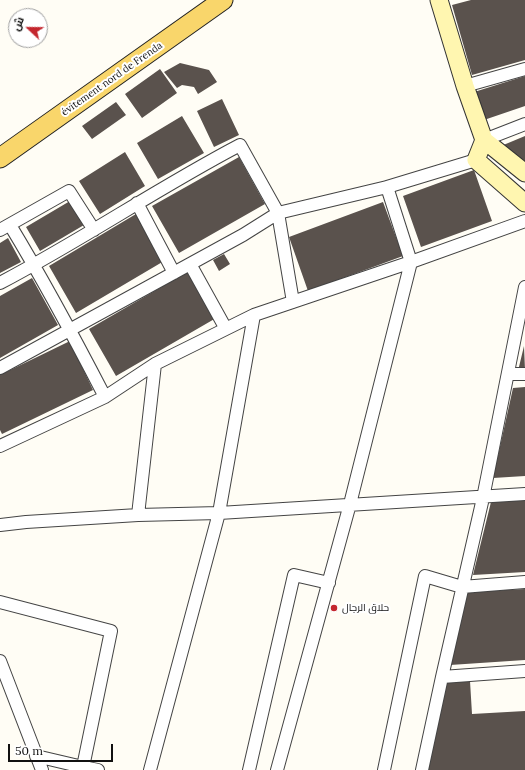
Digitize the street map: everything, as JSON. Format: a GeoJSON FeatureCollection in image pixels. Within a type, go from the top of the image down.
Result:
{"type":"FeatureCollection","features":[{"type":"Feature","properties":{"kind":"main road","name":"évitement nord de Frenda"},"geometry":{"type":"LineString","coordinates":[[0,158],[223,0]]}},
{"type":"Feature","properties":{"kind":"street"},"geometry":{"type":"LineString","coordinates":[[442,1],[465,86],[484,140],[525,173]]}},
{"type":"Feature","properties":{"kind":"street"},"geometry":{"type":"LineString","coordinates":[[465,86],[525,69]]}},
{"type":"Feature","properties":{"kind":"street"},"geometry":{"type":"LineString","coordinates":[[476,160],[484,140],[525,124]]}},
{"type":"Feature","properties":{"kind":"street"},"geometry":{"type":"LineString","coordinates":[[0,283],[34,265],[137,203],[240,145],[278,213],[293,302]]}},
{"type":"Feature","properties":{"kind":"street"},"geometry":{"type":"LineString","coordinates":[[0,368],[243,235],[278,213],[387,187],[476,160]]}},
{"type":"Feature","properties":{"kind":"street"},"geometry":{"type":"LineString","coordinates":[[476,160],[525,203]]}},
{"type":"Feature","properties":{"kind":"street"},"geometry":{"type":"LineString","coordinates":[[277,770],[350,504],[411,262],[387,187]]}},
{"type":"Feature","properties":{"kind":"street"},"geometry":{"type":"LineString","coordinates":[[94,230],[69,191],[5,227],[34,265],[70,329],[105,397]]}},
{"type":"Feature","properties":{"kind":"street"},"geometry":{"type":"LineString","coordinates":[[137,203],[174,272]]}},
{"type":"Feature","properties":{"kind":"street"},"geometry":{"type":"LineString","coordinates":[[0,446],[105,397],[156,364],[254,315],[411,262],[525,221]]}},
{"type":"Feature","properties":{"kind":"street"},"geometry":{"type":"LineString","coordinates":[[190,264],[226,329]]}},
{"type":"Feature","properties":{"kind":"street"},"geometry":{"type":"LineString","coordinates":[[422,770],[483,498],[525,287]]}},
{"type":"Feature","properties":{"kind":"street"},"geometry":{"type":"LineString","coordinates":[[150,770],[219,513],[254,315]]}},
{"type":"Feature","properties":{"kind":"street"},"geometry":{"type":"LineString","coordinates":[[138,515],[156,364]]}},
{"type":"Feature","properties":{"kind":"street"},"geometry":{"type":"LineString","coordinates":[[508,374],[525,374]]}},
{"type":"Feature","properties":{"kind":"street"},"geometry":{"type":"LineString","coordinates":[[0,525],[138,515],[219,513],[350,504],[483,498],[525,494]]}},
{"type":"Feature","properties":{"kind":"street"},"geometry":{"type":"LineString","coordinates":[[249,770],[294,575],[329,583]]}},
{"type":"Feature","properties":{"kind":"street"},"geometry":{"type":"LineString","coordinates":[[384,770],[425,576],[462,587],[525,582]]}},
{"type":"Feature","properties":{"kind":"street"},"geometry":{"type":"LineString","coordinates":[[0,602],[111,631],[83,767]]}},
{"type":"Feature","properties":{"kind":"street"},"geometry":{"type":"LineString","coordinates":[[0,661],[42,770]]}},
{"type":"Feature","properties":{"kind":"street"},"geometry":{"type":"LineString","coordinates":[[442,676],[525,671]]}},
{"type":"Feature","properties":{"kind":"street"},"geometry":{"type":"LineString","coordinates":[[36,756],[98,770]]}},
{"type":"Feature","properties":{"kind":"building"},"geometry":{"type":"Polygon","coordinates":[[[471,0],[525,0],[525,60],[472,75],[452,5],[471,0]]]}},
{"type":"Feature","properties":{"kind":"building"},"geometry":{"type":"Polygon","coordinates":[[[180,63],[209,70],[217,82],[198,94],[194,87],[182,85],[177,88],[164,72],[180,63]]]}},
{"type":"Feature","properties":{"kind":"building"},"geometry":{"type":"Polygon","coordinates":[[[160,69],[177,93],[142,118],[125,94],[160,69]]]}},
{"type":"Feature","properties":{"kind":"building"},"geometry":{"type":"Polygon","coordinates":[[[525,76],[525,106],[481,121],[471,93],[525,76]]]}},
{"type":"Feature","properties":{"kind":"building"},"geometry":{"type":"Polygon","coordinates":[[[222,99],[239,135],[214,147],[197,111],[222,99]]]}},
{"type":"Feature","properties":{"kind":"building"},"geometry":{"type":"Polygon","coordinates":[[[116,102],[126,115],[92,139],[82,126],[116,102]]]}},
{"type":"Feature","properties":{"kind":"building"},"geometry":{"type":"Polygon","coordinates":[[[182,116],[204,153],[158,179],[137,143],[182,116]]]}},
{"type":"Feature","properties":{"kind":"building"},"geometry":{"type":"Polygon","coordinates":[[[525,136],[525,165],[501,146],[525,136]]]}},
{"type":"Feature","properties":{"kind":"building"},"geometry":{"type":"Polygon","coordinates":[[[125,152],[145,186],[100,214],[79,181],[125,152]]]}},
{"type":"Feature","properties":{"kind":"building"},"geometry":{"type":"Polygon","coordinates":[[[239,157],[265,204],[179,253],[152,206],[239,157]]]}},
{"type":"Feature","properties":{"kind":"building"},"geometry":{"type":"Polygon","coordinates":[[[474,170],[492,221],[421,247],[403,196],[474,170]]]}},
{"type":"Feature","properties":{"kind":"building"},"geometry":{"type":"Polygon","coordinates":[[[70,201],[84,225],[40,251],[26,227],[70,201]]]}},
{"type":"Feature","properties":{"kind":"building"},"geometry":{"type":"Polygon","coordinates":[[[383,202],[403,256],[308,291],[289,237],[383,202]]]}},
{"type":"Feature","properties":{"kind":"building"},"geometry":{"type":"Polygon","coordinates":[[[136,214],[164,261],[76,313],[49,266],[136,214]]]}},
{"type":"Feature","properties":{"kind":"building"},"geometry":{"type":"Polygon","coordinates":[[[8,238],[21,262],[0,273],[0,243],[8,238]]]}},
{"type":"Feature","properties":{"kind":"building"},"geometry":{"type":"Polygon","coordinates":[[[224,254],[230,264],[219,271],[213,260],[224,254]]]}},
{"type":"Feature","properties":{"kind":"building"},"geometry":{"type":"Polygon","coordinates":[[[196,267],[223,314],[116,376],[89,329],[196,267]]]}},
{"type":"Feature","properties":{"kind":"building"},"geometry":{"type":"Polygon","coordinates":[[[32,278],[58,325],[0,358],[0,296],[32,278]]]}},
{"type":"Feature","properties":{"kind":"building"},"geometry":{"type":"Polygon","coordinates":[[[70,341],[93,390],[2,434],[0,430],[0,375],[70,341]]]}},
{"type":"Feature","properties":{"kind":"building"},"geometry":{"type":"Polygon","coordinates":[[[524,346],[525,370],[518,371],[524,346]]]}},
{"type":"Feature","properties":{"kind":"building"},"geometry":{"type":"Polygon","coordinates":[[[525,387],[525,476],[493,478],[513,388],[525,387]]]}},
{"type":"Feature","properties":{"kind":"building"},"geometry":{"type":"Polygon","coordinates":[[[525,500],[525,572],[473,575],[491,502],[525,500]]]}},
{"type":"Feature","properties":{"kind":"building"},"geometry":{"type":"Polygon","coordinates":[[[525,589],[525,660],[450,665],[465,592],[525,589]]]}},
{"type":"Feature","properties":{"kind":"building"},"geometry":{"type":"Polygon","coordinates":[[[470,681],[472,714],[525,711],[525,770],[428,770],[447,682],[470,681]]]}},
{"type":"Feature","properties":{"kind":"place","name":"حلاق الرجال"},"geometry":{"type":"Point","coordinates":[334,608]}}]}
